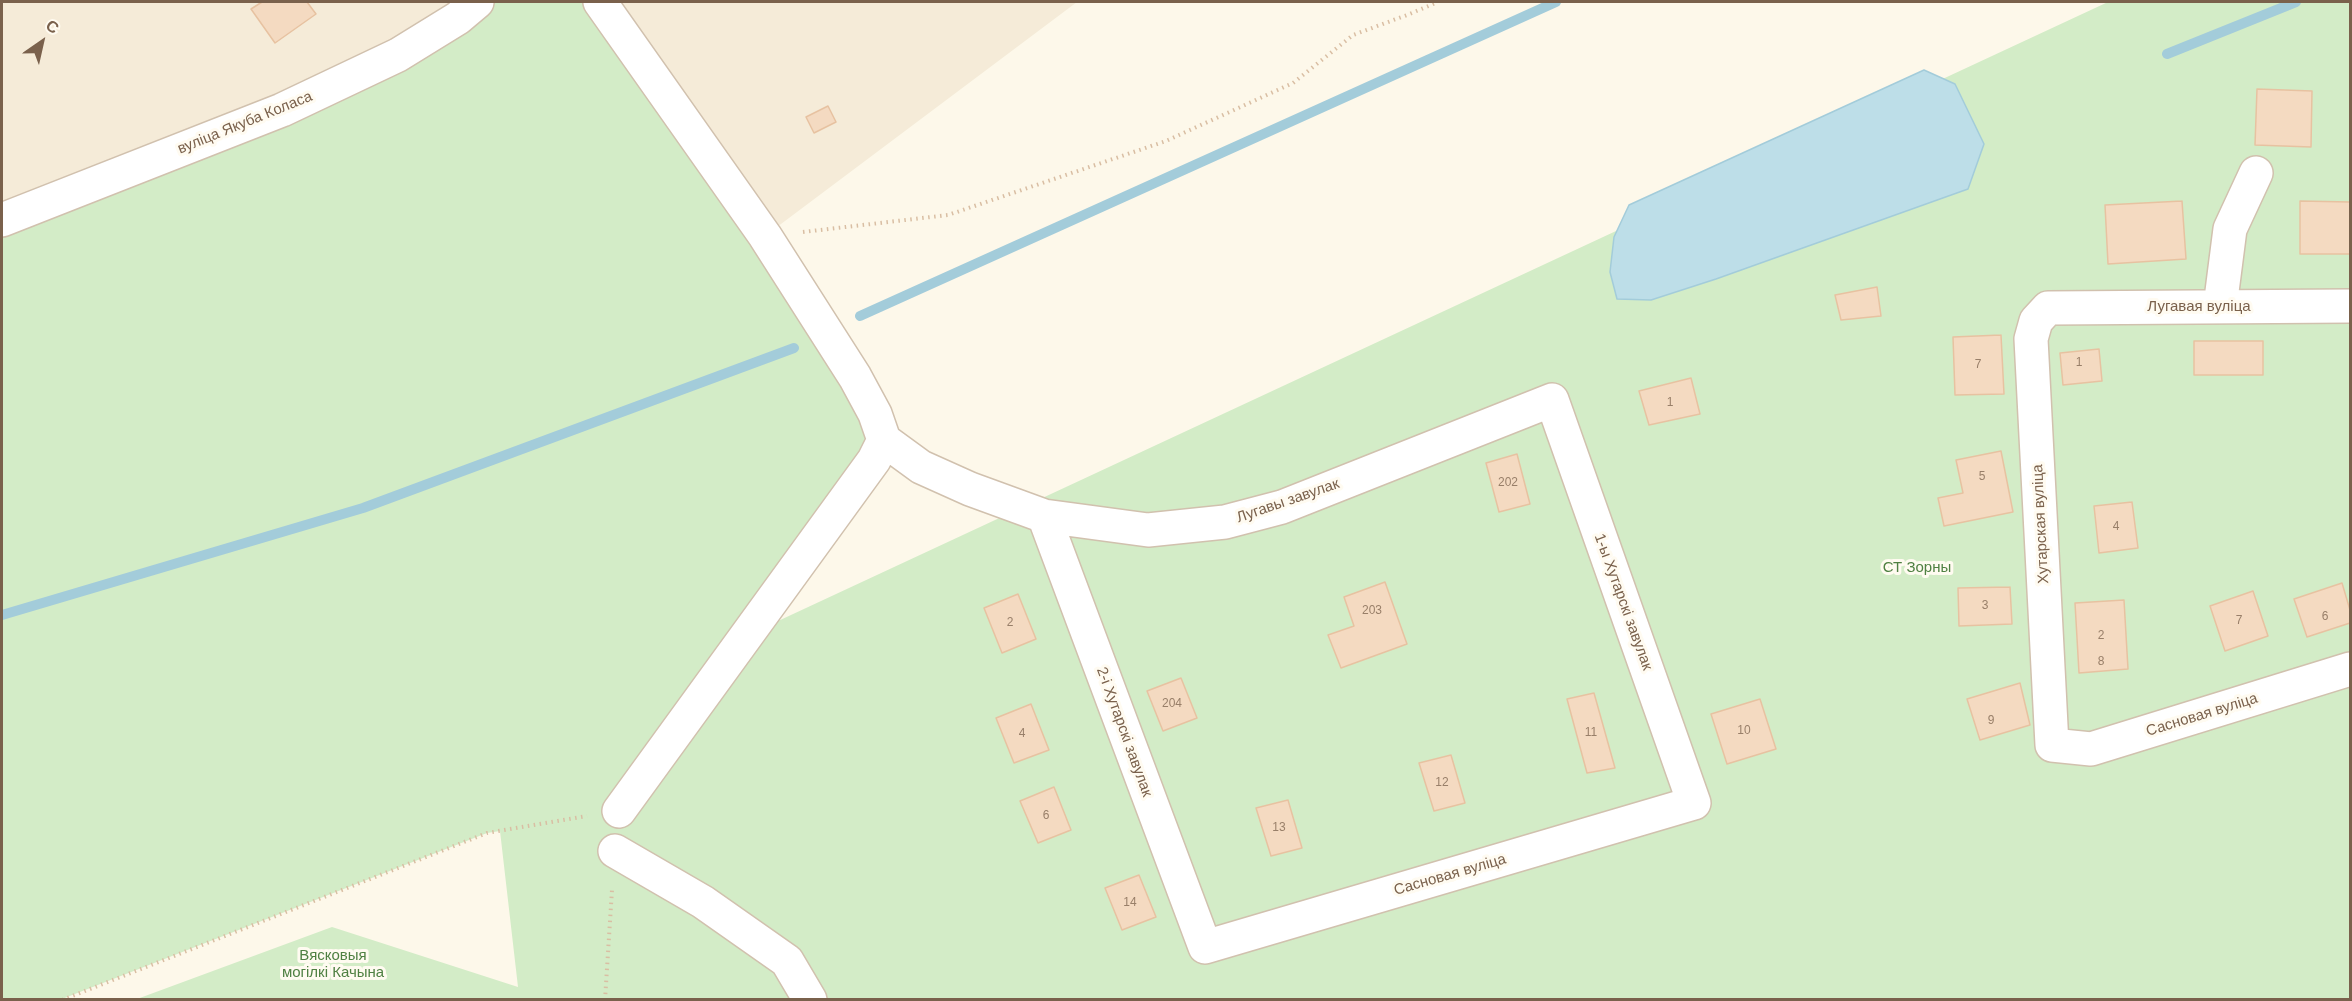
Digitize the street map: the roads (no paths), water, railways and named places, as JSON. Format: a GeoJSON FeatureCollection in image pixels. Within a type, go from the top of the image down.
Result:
{"type":"FeatureCollection","features":[{"type":"Feature","properties":{"kind":"street","name":"вуліца Якуба Коласа"},"geometry":{"type":"LineString","coordinates":[[2,220],[282,110],[398,55],[458,18],[477,2]]}},
{"type":"Feature","properties":{"kind":"street"},"geometry":{"type":"LineString","coordinates":[[600,2],[765,236],[855,377],[875,414],[884,440],[874,460],[619,811]]}},
{"type":"Feature","properties":{"kind":"street"},"geometry":{"type":"LineString","coordinates":[[2220,307],[2230,229],[2256,173]]}},
{"type":"Feature","properties":{"kind":"street","name":"Лугавая вуліца"},"geometry":{"type":"LineString","coordinates":[[2048,308],[2350,306]]}},
{"type":"Feature","properties":{"kind":"street","name":"Хутарская вуліца"},"geometry":{"type":"LineString","coordinates":[[2048,308],[2036,321],[2031,339],[2052,745]]}},
{"type":"Feature","properties":{"kind":"street","name":"Лугавы завулак"},"geometry":{"type":"LineString","coordinates":[[884,440],[921,467],[970,489],[1044,516],[1148,530],[1225,522],[1282,507],[1551,400]]}},
{"type":"Feature","properties":{"kind":"street","name":"1-ы Хутарскі завулак"},"geometry":{"type":"LineString","coordinates":[[1551,400],[1694,803]]}},
{"type":"Feature","properties":{"kind":"street","name":"2-і Хутарскі завулак"},"geometry":{"type":"LineString","coordinates":[[1044,516],[1205,947]]}},
{"type":"Feature","properties":{"kind":"street","name":"Сасновая вуліца"},"geometry":{"type":"LineString","coordinates":[[2052,745],[2091,749],[2350,669]]}},
{"type":"Feature","properties":{"kind":"street","name":"Сасновая вуліца"},"geometry":{"type":"LineString","coordinates":[[1205,947],[1694,803]]}},
{"type":"Feature","properties":{"kind":"street"},"geometry":{"type":"LineString","coordinates":[[615,851],[703,902],[787,961],[810,999]]}},
{"type":"Feature","properties":{"kind":"water"},"geometry":{"type":"Polygon","coordinates":[[[1924,70],[1955,84],[1984,144],[1968,189],[1651,300],[1617,299],[1610,272],[1614,237],[1629,205],[1924,70]]]}},
{"type":"Feature","properties":{"kind":"waterway"},"geometry":{"type":"LineString","coordinates":[[860,316],[1556,2]]}},
{"type":"Feature","properties":{"kind":"waterway"},"geometry":{"type":"LineString","coordinates":[[2167,54],[2296,2]]}},
{"type":"Feature","properties":{"kind":"waterway"},"geometry":{"type":"LineString","coordinates":[[2,615],[363,508],[794,348]]}},
{"type":"Feature","properties":{"kind":"park label","name":"СТ Зорны"},"geometry":{"type":"Point","coordinates":[1917,568]}},
{"type":"Feature","properties":{"kind":"park label","name":"Вясковыя могілкі Качына"},"geometry":{"type":"Point","coordinates":[333,964]}}]}
